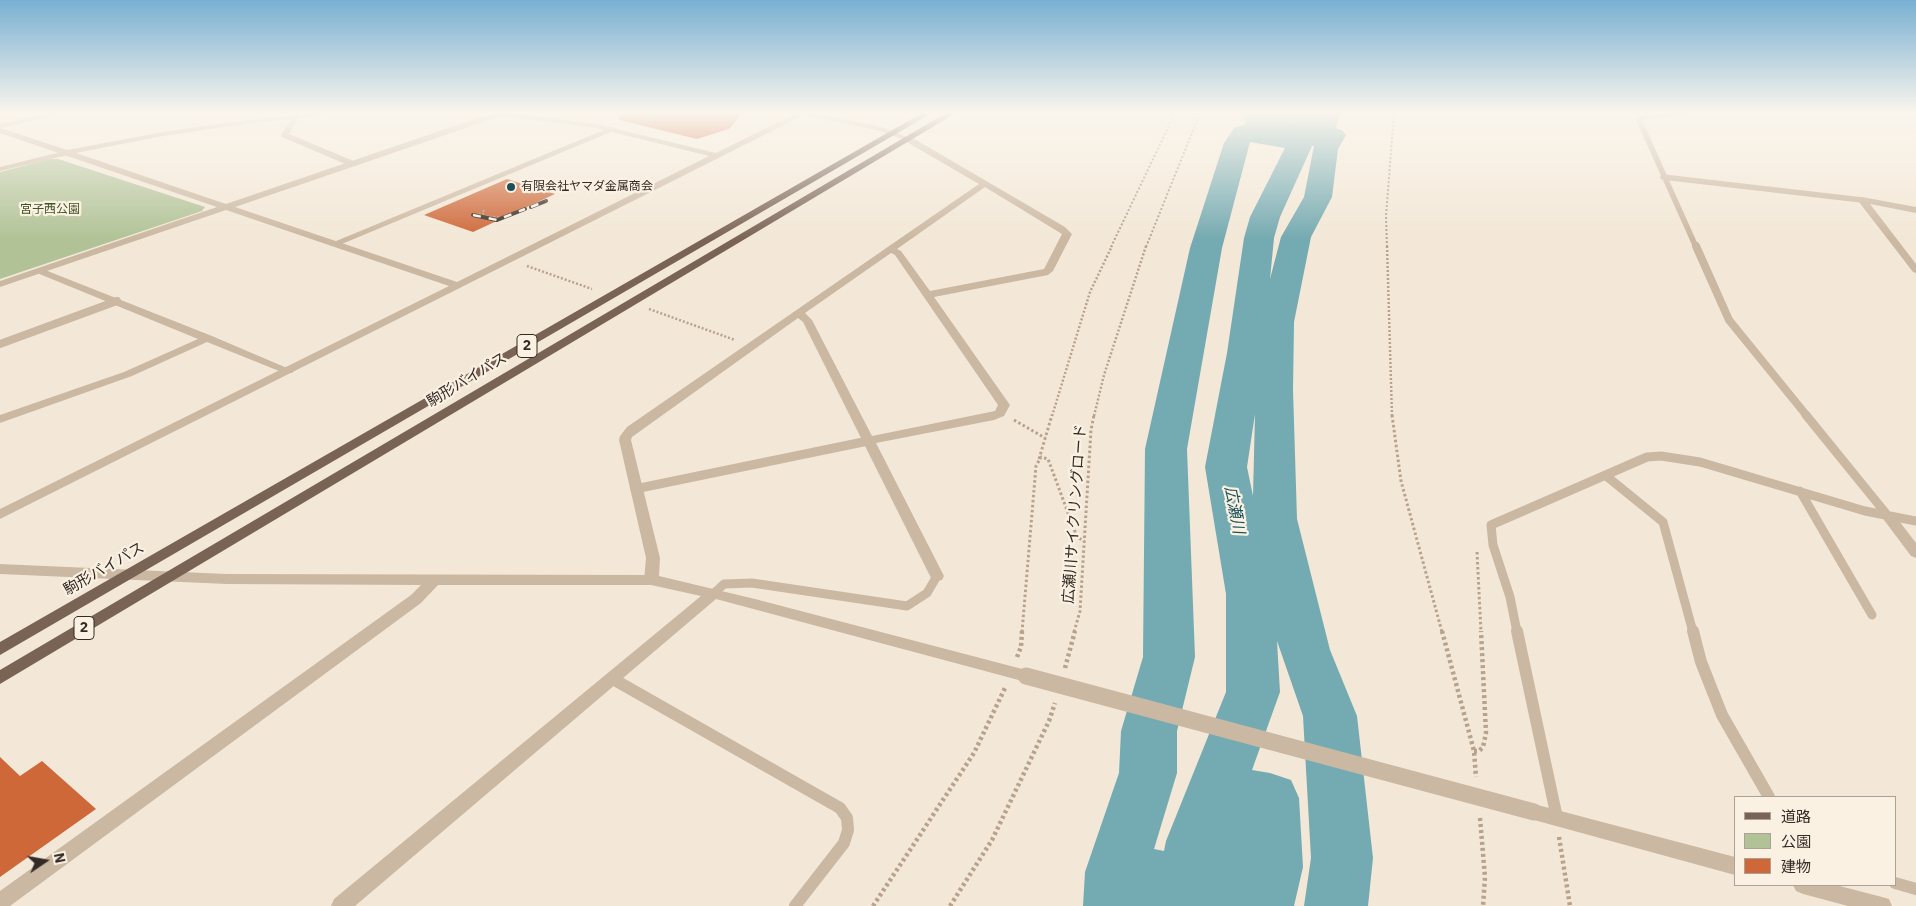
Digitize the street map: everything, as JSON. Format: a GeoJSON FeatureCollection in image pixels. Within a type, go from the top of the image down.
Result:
{"type":"FeatureCollection","features":[{"type":"Feature","properties":{"kind":"main road","name":"駒形バイパス"},"geometry":{"type":"LineString","coordinates":[[0,649],[857,155]]}},
{"type":"Feature","properties":{"kind":"main road","name":"駒形バイパス"},"geometry":{"type":"LineString","coordinates":[[0,678],[882,155]]}},
{"type":"Feature","properties":{"kind":"street"},"geometry":{"type":"LineString","coordinates":[[0,169],[56,155]]}},
{"type":"Feature","properties":{"kind":"street"},"geometry":{"type":"LineString","coordinates":[[78,155],[458,286]]}},
{"type":"Feature","properties":{"kind":"street"},"geometry":{"type":"LineString","coordinates":[[333,155],[353,164]]}},
{"type":"Feature","properties":{"kind":"street"},"geometry":{"type":"LineString","coordinates":[[0,284],[378,155]]}},
{"type":"Feature","properties":{"kind":"street"},"geometry":{"type":"LineString","coordinates":[[334,244],[550,155]]}},
{"type":"Feature","properties":{"kind":"street"},"geometry":{"type":"LineString","coordinates":[[927,295],[1030,277],[1048,271],[1066,237],[1066,231],[934,155]]}},
{"type":"Feature","properties":{"kind":"street"},"geometry":{"type":"LineString","coordinates":[[0,515],[718,156]]}},
{"type":"Feature","properties":{"kind":"street"},"geometry":{"type":"LineString","coordinates":[[651,580],[653,558],[635,489],[626,436],[751,346],[984,184]]}},
{"type":"Feature","properties":{"kind":"street"},"geometry":{"type":"LineString","coordinates":[[1862,200],[1916,210]]}},
{"type":"Feature","properties":{"kind":"street"},"geometry":{"type":"LineString","coordinates":[[1862,200],[1916,270]]}},
{"type":"Feature","properties":{"kind":"street"},"geometry":{"type":"LineString","coordinates":[[868,441],[1000,413],[1004,406],[1002,399],[898,253],[890,249]]}},
{"type":"Feature","properties":{"kind":"street"},"geometry":{"type":"LineString","coordinates":[[40,271],[288,371]]}},
{"type":"Feature","properties":{"kind":"street"},"geometry":{"type":"LineString","coordinates":[[798,313],[807,320],[937,576]]}},
{"type":"Feature","properties":{"kind":"street"},"geometry":{"type":"LineString","coordinates":[[0,419],[128,374],[208,338]]}},
{"type":"Feature","properties":{"kind":"street"},"geometry":{"type":"LineString","coordinates":[[1888,516],[1916,553]]}},
{"type":"Feature","properties":{"kind":"street"},"geometry":{"type":"LineString","coordinates":[[0,569],[169,578],[433,581],[651,580],[668,582],[1734,866]]}},
{"type":"Feature","properties":{"kind":"street"},"geometry":{"type":"LineString","coordinates":[[0,902],[416,599],[433,581]]}},
{"type":"Feature","properties":{"kind":"street"},"geometry":{"type":"LineString","coordinates":[[341,906],[713,594]]}},
{"type":"Feature","properties":{"kind":"street"},"geometry":{"type":"LineString","coordinates":[[1807,886],[1882,906]]}},
{"type":"Feature","properties":{"kind":"lane"},"geometry":{"type":"LineString","coordinates":[[1654,155],[1729,320],[1888,516]]}},
{"type":"Feature","properties":{"kind":"lane"},"geometry":{"type":"LineString","coordinates":[[1663,177],[1862,200]]}},
{"type":"Feature","properties":{"kind":"lane"},"geometry":{"type":"LineString","coordinates":[[0,344],[117,301]]}},
{"type":"Feature","properties":{"kind":"lane"},"geometry":{"type":"LineString","coordinates":[[635,489],[868,441]]}},
{"type":"Feature","properties":{"kind":"lane"},"geometry":{"type":"LineString","coordinates":[[1557,818],[1510,596],[1490,531],[1491,525],[1647,457],[1661,456],[1700,462],[1888,516],[1916,521]]}},
{"type":"Feature","properties":{"kind":"lane"},"geometry":{"type":"LineString","coordinates":[[1605,475],[1663,522],[1701,662],[1722,715],[1768,796]]}},
{"type":"Feature","properties":{"kind":"lane"},"geometry":{"type":"LineString","coordinates":[[1800,491],[1872,615]]}},
{"type":"Feature","properties":{"kind":"lane"},"geometry":{"type":"LineString","coordinates":[[713,594],[724,584],[752,582],[907,606],[916,602],[927,593],[937,576]]}},
{"type":"Feature","properties":{"kind":"lane"},"geometry":{"type":"LineString","coordinates":[[613,679],[840,808],[847,818],[848,830],[844,843],[795,906]]}},
{"type":"Feature","properties":{"kind":"lane"},"geometry":{"type":"LineString","coordinates":[[1896,883],[1916,889]]}},
{"type":"Feature","properties":{"kind":"path"},"geometry":{"type":"LineString","coordinates":[[873,906],[974,753],[1000,702],[1019,674],[1036,466],[1090,292],[1154,155]]}},
{"type":"Feature","properties":{"kind":"path","name":"広瀬川サイクリングロード"},"geometry":{"type":"LineString","coordinates":[[1063,677],[1074,642],[1080,611],[1091,430],[1104,375],[1140,262],[1183,155]]}},
{"type":"Feature","properties":{"kind":"path"},"geometry":{"type":"LineString","coordinates":[[1391,155],[1386,216],[1392,429],[1402,481],[1474,751],[1477,780]]}},
{"type":"Feature","properties":{"kind":"path"},"geometry":{"type":"LineString","coordinates":[[474,216],[482,213],[484,210]]}},
{"type":"Feature","properties":{"kind":"path"},"geometry":{"type":"LineString","coordinates":[[482,213],[490,217],[503,218]]}},
{"type":"Feature","properties":{"kind":"path"},"geometry":{"type":"LineString","coordinates":[[510,260],[613,296]]}},
{"type":"Feature","properties":{"kind":"path"},"geometry":{"type":"LineString","coordinates":[[632,303],[751,346]]}},
{"type":"Feature","properties":{"kind":"path"},"geometry":{"type":"LineString","coordinates":[[1000,413],[1045,438]]}},
{"type":"Feature","properties":{"kind":"path"},"geometry":{"type":"LineString","coordinates":[[1039,460],[1041,457],[1048,459],[1077,537],[1084,541]]}},
{"type":"Feature","properties":{"kind":"path"},"geometry":{"type":"LineString","coordinates":[[1474,751],[1479,751],[1483,747],[1486,733],[1477,548]]}},
{"type":"Feature","properties":{"kind":"path"},"geometry":{"type":"LineString","coordinates":[[950,906],[992,840],[1049,721],[1057,695]]}},
{"type":"Feature","properties":{"kind":"path"},"geometry":{"type":"LineString","coordinates":[[1479,809],[1485,877],[1482,906]]}},
{"type":"Feature","properties":{"kind":"path"},"geometry":{"type":"LineString","coordinates":[[1557,818],[1570,906]]}},
{"type":"Feature","properties":{"kind":"green space","name":"宮子西公園"},"geometry":{"type":"Polygon","coordinates":[[[50,159],[58,159],[205,207],[202,211],[0,279],[0,172],[50,159]]]}},
{"type":"Feature","properties":{"kind":"building"},"geometry":{"type":"Polygon","coordinates":[[[507,179],[555,194],[473,232],[424,215],[507,179]]]}},
{"type":"Feature","properties":{"kind":"building"},"geometry":{"type":"Polygon","coordinates":[[[0,757],[20,776],[42,761],[96,809],[0,877],[0,757]]]}},
{"type":"Feature","properties":{"kind":"waterway"},"geometry":{"type":"LineString","coordinates":[[1116,872],[1148,773],[1149,731],[1169,657],[1166,449],[1206,248],[1233,155]]}},
{"type":"Feature","properties":{"kind":"waterway","name":"広瀬川"},"geometry":{"type":"LineString","coordinates":[[1189,885],[1196,841],[1253,692],[1250,594],[1226,467],[1245,353],[1259,238],[1265,217],[1294,155]]}},
{"type":"Feature","properties":{"kind":"waterway"},"geometry":{"type":"LineString","coordinates":[[1324,155],[1318,197],[1296,237],[1277,322],[1274,390],[1275,519],[1304,650],[1330,716],[1342,858],[1336,906]]}},
{"type":"Feature","properties":{"kind":"waterway"},"geometry":{"type":"LineString","coordinates":[[1189,885],[1231,892],[1232,850],[1255,794],[1270,798],[1272,867],[1262,906]]}},
{"type":"Feature","properties":{"kind":"waterway"},"geometry":{"type":"LineString","coordinates":[[1115,906],[1116,872]]}},
{"type":"Feature","properties":{"kind":"waterway"},"geometry":{"type":"LineString","coordinates":[[1116,872],[1189,885]]}},
{"type":"Feature","properties":{"kind":"waterway"},"geometry":{"type":"LineString","coordinates":[[1116,872],[1142,877]]}},
{"type":"Feature","properties":{"kind":"waterway","name":"広瀬川"},"geometry":{"type":"LineString","coordinates":[[1185,906],[1189,885]]}},
{"type":"Feature","properties":{"kind":"railway"},"geometry":{"type":"LineString","coordinates":[[531,207],[546,201]]}},
{"type":"Feature","properties":{"kind":"railway"},"geometry":{"type":"LineString","coordinates":[[473,215],[497,220],[525,209]]}},
{"type":"Feature","properties":{"kind":"place","name":"有限会社ヤマダ金属商会"},"geometry":{"type":"Point","coordinates":[511,187]}}]}
